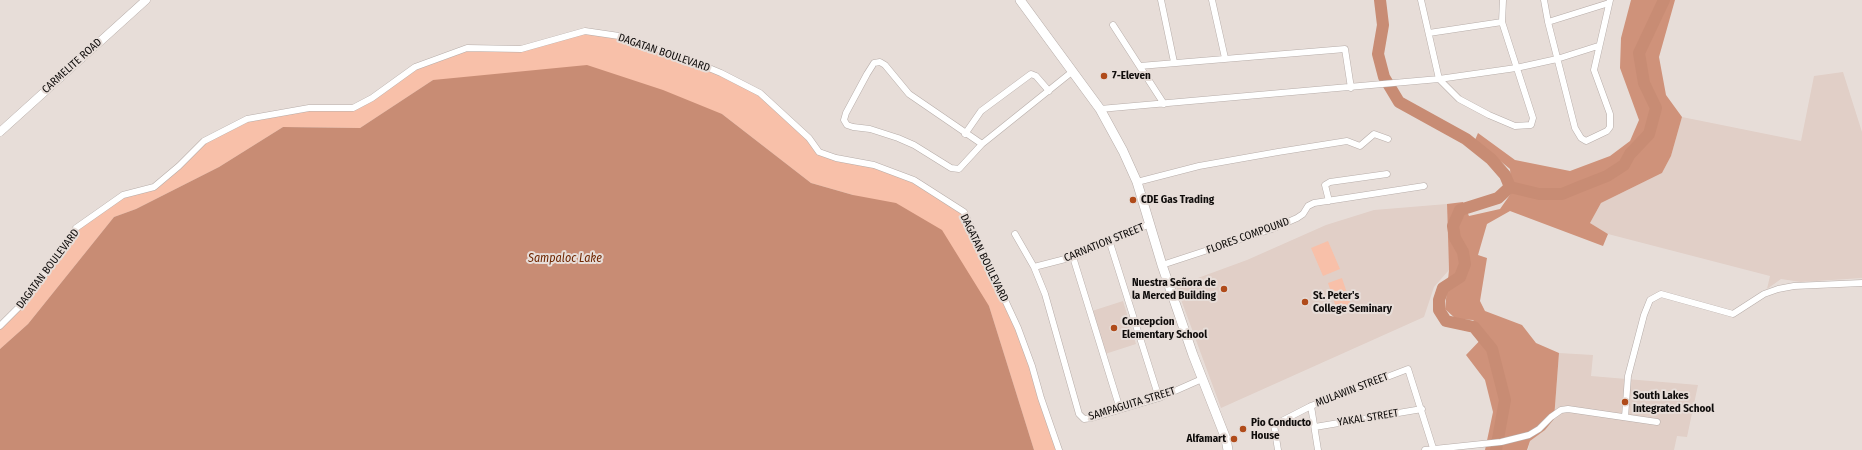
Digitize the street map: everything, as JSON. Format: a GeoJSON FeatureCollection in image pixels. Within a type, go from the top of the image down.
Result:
{"type":"FeatureCollection","features":[{"type":"Feature","properties":{"kind":"main road"},"geometry":{"type":"LineString","coordinates":[[1020,0],[1100,109],[1112,129],[1137,182],[1162,265],[1228,450]]}},
{"type":"Feature","properties":{"kind":"street","name":"CARMELITE ROAD"},"geometry":{"type":"LineString","coordinates":[[0,132],[146,0]]}},
{"type":"Feature","properties":{"kind":"street"},"geometry":{"type":"LineString","coordinates":[[1161,0],[1174,62]]}},
{"type":"Feature","properties":{"kind":"street"},"geometry":{"type":"LineString","coordinates":[[1212,0],[1225,58]]}},
{"type":"Feature","properties":{"kind":"street"},"geometry":{"type":"LineString","coordinates":[[1421,0],[1439,79],[1459,99],[1489,115],[1515,126],[1531,126],[1532,118],[1502,22],[1503,0]]}},
{"type":"Feature","properties":{"kind":"street"},"geometry":{"type":"LineString","coordinates":[[1544,0],[1557,59],[1576,128],[1581,138],[1586,141],[1607,131],[1610,126],[1610,114],[1594,70],[1598,46],[1610,2]]}},
{"type":"Feature","properties":{"kind":"street"},"geometry":{"type":"LineString","coordinates":[[1548,22],[1610,2]]}},
{"type":"Feature","properties":{"kind":"street"},"geometry":{"type":"LineString","coordinates":[[1429,33],[1502,22]]}},
{"type":"Feature","properties":{"kind":"street"},"geometry":{"type":"LineString","coordinates":[[1113,24],[1164,104]]}},
{"type":"Feature","properties":{"kind":"street","name":"DAGATAN BOULEVARD"},"geometry":{"type":"LineString","coordinates":[[0,326],[38,285],[76,228],[123,195],[154,187],[179,166],[204,141],[247,119],[310,108],[354,108],[372,98],[415,67],[467,48],[521,49],[585,31],[619,36],[680,56],[721,73],[760,93],[809,138],[819,152],[836,158],[874,165],[914,180],[964,212],[1018,328],[1059,450]]}},
{"type":"Feature","properties":{"kind":"street"},"geometry":{"type":"LineString","coordinates":[[1100,109],[1351,88],[1439,79],[1516,68],[1557,59],[1598,46]]}},
{"type":"Feature","properties":{"kind":"street"},"geometry":{"type":"LineString","coordinates":[[1140,66],[1345,49],[1351,88]]}},
{"type":"Feature","properties":{"kind":"street"},"geometry":{"type":"LineString","coordinates":[[982,144],[965,134],[909,94],[885,65],[880,62],[874,64],[867,74],[849,106],[844,120],[847,125],[878,131],[914,145],[951,168],[959,169],[982,144],[1073,71]]}},
{"type":"Feature","properties":{"kind":"street"},"geometry":{"type":"LineString","coordinates":[[965,134],[981,111],[1031,74],[1036,76],[1049,91]]}},
{"type":"Feature","properties":{"kind":"street"},"geometry":{"type":"LineString","coordinates":[[1137,182],[1200,166],[1278,152],[1347,141],[1360,146],[1374,134],[1388,139]]}},
{"type":"Feature","properties":{"kind":"street"},"geometry":{"type":"LineString","coordinates":[[1329,201],[1325,185],[1330,182],[1387,174]]}},
{"type":"Feature","properties":{"kind":"street","name":"FLORES COMPOUND"},"geometry":{"type":"LineString","coordinates":[[1162,265],[1272,229],[1303,214],[1308,206],[1329,201],[1424,186]]}},
{"type":"Feature","properties":{"kind":"street","name":"CARNATION STREET"},"geometry":{"type":"LineString","coordinates":[[1034,267],[1073,257],[1150,224]]}},
{"type":"Feature","properties":{"kind":"street"},"geometry":{"type":"LineString","coordinates":[[1015,234],[1034,267]]}},
{"type":"Feature","properties":{"kind":"street"},"geometry":{"type":"LineString","coordinates":[[1110,242],[1159,398]]}},
{"type":"Feature","properties":{"kind":"street"},"geometry":{"type":"LineString","coordinates":[[1073,257],[1120,409]]}},
{"type":"Feature","properties":{"kind":"street","name":"SAMPAGUITA STREET"},"geometry":{"type":"LineString","coordinates":[[1034,267],[1045,294],[1079,414],[1084,419],[1159,398],[1202,379]]}},
{"type":"Feature","properties":{"kind":"street"},"geometry":{"type":"LineString","coordinates":[[1625,417],[1628,376],[1644,315],[1650,300],[1661,294],[1733,314],[1764,294],[1778,289],[1794,286],[1862,283]]}},
{"type":"Feature","properties":{"kind":"street","name":"MULAWIN STREET"},"geometry":{"type":"LineString","coordinates":[[1278,450],[1274,424],[1311,406],[1408,369],[1422,409]]}},
{"type":"Feature","properties":{"kind":"street"},"geometry":{"type":"LineString","coordinates":[[1311,406],[1318,450]]}},
{"type":"Feature","properties":{"kind":"street"},"geometry":{"type":"LineString","coordinates":[[1422,409],[1433,448]]}},
{"type":"Feature","properties":{"kind":"street","name":"YAKAL STREET"},"geometry":{"type":"LineString","coordinates":[[1315,427],[1422,409]]}},
{"type":"Feature","properties":{"kind":"street"},"geometry":{"type":"LineString","coordinates":[[1425,450],[1501,442],[1529,435],[1539,429],[1551,417],[1561,410],[1568,409],[1657,422]]}},
{"type":"Feature","properties":{"kind":"shaded area"},"geometry":{"type":"Polygon","coordinates":[[[1631,0],[1675,0],[1659,57],[1666,95],[1682,117],[1671,156],[1662,173],[1601,203],[1590,223],[1608,234],[1603,246],[1510,211],[1487,224],[1478,255],[1487,258],[1480,301],[1485,311],[1522,325],[1536,343],[1559,353],[1554,419],[1545,430],[1530,441],[1527,450],[1485,450],[1493,412],[1485,380],[1466,355],[1486,334],[1473,320],[1456,319],[1445,309],[1449,270],[1447,204],[1463,202],[1469,216],[1500,209],[1512,192],[1510,169],[1475,140],[1478,133],[1515,160],[1570,171],[1610,156],[1630,141],[1639,120],[1620,68],[1621,38],[1631,0]]]}},
{"type":"Feature","properties":{"kind":"shaded area"},"geometry":{"type":"Polygon","coordinates":[[[585,31],[619,36],[680,56],[760,93],[819,152],[874,165],[914,180],[964,212],[1018,328],[1059,450],[1034,450],[989,306],[853,195],[811,183],[722,114],[433,80],[360,128],[283,127],[219,167],[136,209],[114,217],[28,324],[0,349],[0,326],[8,320],[76,228],[131,193],[154,187],[204,141],[247,119],[309,108],[353,108],[415,67],[467,48],[521,49],[585,31]]]}},
{"type":"Feature","properties":{"kind":"shaded area"},"geometry":{"type":"Polygon","coordinates":[[[1843,72],[1862,132],[1862,278],[1801,282],[1781,279],[1767,289],[1770,276],[1608,234],[1590,223],[1601,203],[1662,173],[1671,156],[1682,117],[1801,141],[1814,76],[1843,72]]]}},
{"type":"Feature","properties":{"kind":"shaded area","name":"St. Peter's College Seminary"},"geometry":{"type":"Polygon","coordinates":[[[1447,204],[1449,270],[1434,287],[1424,317],[1221,408],[1176,286],[1247,260],[1326,225],[1374,210],[1447,204]]]}},
{"type":"Feature","properties":{"kind":"shaded area"},"geometry":{"type":"Polygon","coordinates":[[[1328,241],[1340,269],[1323,276],[1311,248],[1328,241]]]}},
{"type":"Feature","properties":{"kind":"shaded area"},"geometry":{"type":"Polygon","coordinates":[[[1342,278],[1351,305],[1337,310],[1328,283],[1342,278]]]}},
{"type":"Feature","properties":{"kind":"shaded area","name":"Concepcion Elementary School"},"geometry":{"type":"Polygon","coordinates":[[[1123,301],[1136,344],[1105,354],[1092,311],[1123,301]]]}},
{"type":"Feature","properties":{"kind":"shaded area","name":"South Lakes Integrated School"},"geometry":{"type":"Polygon","coordinates":[[[1559,353],[1593,355],[1591,376],[1698,385],[1687,437],[1677,436],[1674,450],[1528,450],[1530,441],[1545,430],[1554,419],[1559,353]]]}},
{"type":"Feature","properties":{"kind":"water","name":"Sampaloc Lake"},"geometry":{"type":"Polygon","coordinates":[[[587,65],[663,90],[722,114],[811,183],[853,195],[896,203],[942,230],[989,306],[1034,450],[0,450],[0,349],[28,324],[114,217],[136,209],[219,167],[283,127],[360,128],[433,80],[587,65]]]}},
{"type":"Feature","properties":{"kind":"waterway"},"geometry":{"type":"LineString","coordinates":[[1380,0],[1383,25],[1378,54],[1384,77],[1399,102],[1466,139],[1491,159],[1505,175],[1510,187]]}},
{"type":"Feature","properties":{"kind":"waterway"},"geometry":{"type":"LineString","coordinates":[[1510,187],[1539,194],[1562,194],[1607,176],[1624,165],[1630,154],[1649,134],[1656,108],[1644,83],[1639,53],[1664,0]]}},
{"type":"Feature","properties":{"kind":"waterway"},"geometry":{"type":"LineString","coordinates":[[1496,450],[1505,400],[1492,349],[1474,327],[1446,321],[1439,310],[1439,300],[1443,288],[1460,277],[1465,264],[1463,252],[1455,238],[1453,226],[1460,210],[1498,198],[1510,187]]}},
{"type":"Feature","properties":{"kind":"place","name":"7-Eleven"},"geometry":{"type":"Point","coordinates":[1104,76]}},
{"type":"Feature","properties":{"kind":"place","name":"CDE Gas Trading"},"geometry":{"type":"Point","coordinates":[1133,200]}},
{"type":"Feature","properties":{"kind":"place","name":"Nuestra Señora de la Merced Building"},"geometry":{"type":"Point","coordinates":[1224,289]}},
{"type":"Feature","properties":{"kind":"place","name":"St. Peter's College Seminary"},"geometry":{"type":"Point","coordinates":[1305,302]}},
{"type":"Feature","properties":{"kind":"place","name":"Concepcion Elementary School"},"geometry":{"type":"Point","coordinates":[1114,328]}},
{"type":"Feature","properties":{"kind":"place","name":"South Lakes Integrated School"},"geometry":{"type":"Point","coordinates":[1625,402]}},
{"type":"Feature","properties":{"kind":"place","name":"Pio Conducto House"},"geometry":{"type":"Point","coordinates":[1243,429]}},
{"type":"Feature","properties":{"kind":"place","name":"Alfamart"},"geometry":{"type":"Point","coordinates":[1234,439]}}]}
